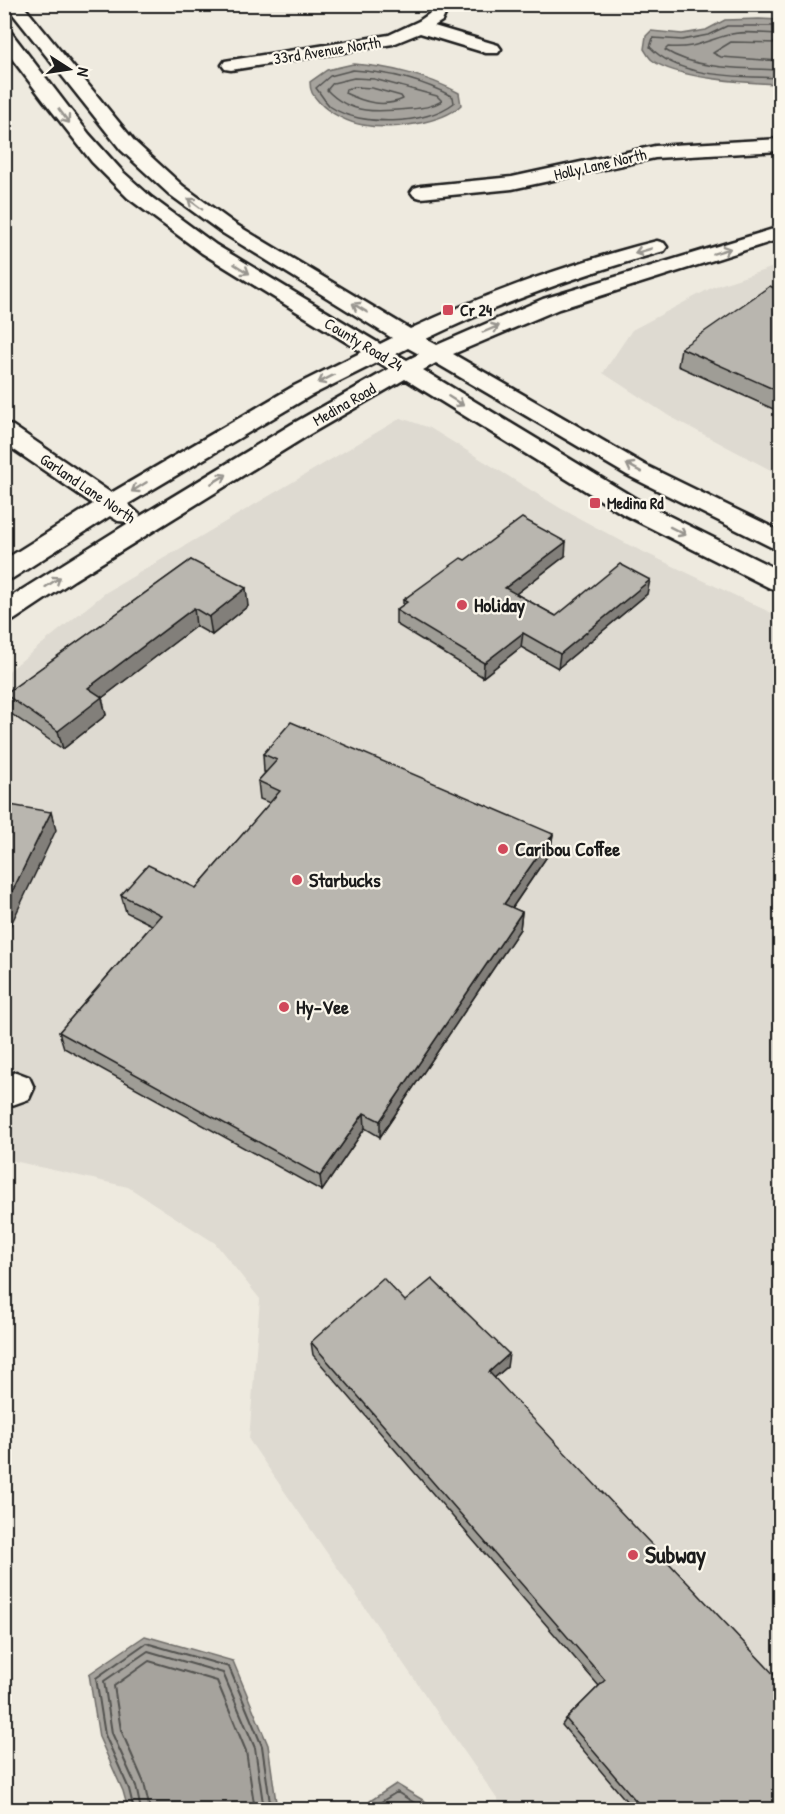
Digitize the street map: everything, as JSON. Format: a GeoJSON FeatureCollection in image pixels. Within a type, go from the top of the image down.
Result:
{"type":"FeatureCollection","features":[{"type":"Feature","properties":{"kind":"street"},"geometry":{"type":"LineString","coordinates":[[4,6],[11,4]]}},
{"type":"Feature","properties":{"kind":"street","name":"County Road 24"},"geometry":{"type":"LineString","coordinates":[[11,4],[128,146],[176,190],[228,228],[410,339],[438,353],[636,470],[780,541]]}},
{"type":"Feature","properties":{"kind":"street","name":"33rd Avenue North"},"geometry":{"type":"LineString","coordinates":[[231,65],[373,43],[412,33],[435,17],[442,4]]}},
{"type":"Feature","properties":{"kind":"street"},"geometry":{"type":"LineString","coordinates":[[421,28],[492,49]]}},
{"type":"Feature","properties":{"kind":"street","name":"County Road 24"},"geometry":{"type":"LineString","coordinates":[[4,34],[67,121],[93,151],[135,194],[163,217],[209,249],[632,508],[780,582]]}},
{"type":"Feature","properties":{"kind":"street","name":"Holly Lane North"},"geometry":{"type":"LineString","coordinates":[[421,192],[512,183],[655,152],[780,145]]}},
{"type":"Feature","properties":{"kind":"street","name":"Medina Road"},"geometry":{"type":"LineString","coordinates":[[4,614],[143,525],[383,381],[438,353],[551,304],[777,220]]}},
{"type":"Feature","properties":{"kind":"street","name":"Medina Road"},"geometry":{"type":"LineString","coordinates":[[4,572],[110,504],[302,392],[458,315],[604,262],[681,240]]}},
{"type":"Feature","properties":{"kind":"street","name":"Garland Lane North"},"geometry":{"type":"LineString","coordinates":[[4,431],[143,525]]}},
{"type":"Feature","properties":{"kind":"shaded area"},"geometry":{"type":"Polygon","coordinates":[[[780,265],[780,475],[669,416],[603,373],[632,330],[713,287],[780,265]]]}},
{"type":"Feature","properties":{"kind":"shaded area"},"geometry":{"type":"Polygon","coordinates":[[[401,418],[430,428],[560,508],[629,545],[780,617],[780,1809],[504,1809],[249,1440],[260,1299],[215,1243],[128,1187],[5,1159],[5,674],[105,593],[401,418]]]}},
{"type":"Feature","properties":{"kind":"water"},"geometry":{"type":"Polygon","coordinates":[[[725,20],[780,20],[780,84],[714,79],[678,72],[652,60],[644,49],[646,36],[651,31],[682,34],[706,30],[725,20]]]}},
{"type":"Feature","properties":{"kind":"water"},"geometry":{"type":"Polygon","coordinates":[[[353,64],[380,67],[421,77],[459,93],[461,105],[441,117],[415,124],[387,127],[352,122],[323,106],[312,93],[310,82],[327,70],[353,64]]]}},
{"type":"Feature","properties":{"kind":"water"},"geometry":{"type":"Polygon","coordinates":[[[145,1636],[233,1661],[268,1745],[277,1809],[128,1809],[123,1791],[99,1737],[89,1674],[145,1636]]]}},
{"type":"Feature","properties":{"kind":"water"},"geometry":{"type":"Polygon","coordinates":[[[396,1784],[438,1809],[367,1809],[370,1801],[396,1784]]]}},
{"type":"Feature","properties":{"kind":"building"},"geometry":{"type":"Polygon","coordinates":[[[770,286],[780,291],[780,392],[681,348],[770,286]]]}},
{"type":"Feature","properties":{"kind":"building"},"geometry":{"type":"Polygon","coordinates":[[[522,518],[566,542],[505,588],[556,616],[620,564],[650,580],[560,654],[523,633],[484,663],[396,610],[407,602],[403,600],[461,558],[465,560],[522,518]]]}},
{"type":"Feature","properties":{"kind":"building"},"geometry":{"type":"Polygon","coordinates":[[[191,560],[246,588],[209,617],[194,608],[88,688],[102,697],[58,731],[5,694],[191,560]]]}},
{"type":"Feature","properties":{"kind":"building","name":"Hy-Vee"},"geometry":{"type":"Polygon","coordinates":[[[291,722],[553,834],[504,904],[522,912],[380,1121],[364,1113],[320,1176],[59,1032],[161,915],[121,895],[148,865],[196,888],[280,791],[258,781],[277,760],[263,754],[291,722]]]}},
{"type":"Feature","properties":{"kind":"building"},"geometry":{"type":"Polygon","coordinates":[[[4,804],[51,812],[4,908],[4,804]]]}},
{"type":"Feature","properties":{"kind":"building"},"geometry":{"type":"Polygon","coordinates":[[[383,1278],[405,1301],[432,1279],[509,1354],[489,1372],[780,1681],[780,1794],[768,1809],[643,1809],[566,1719],[605,1680],[311,1342],[383,1278]]]}},
{"type":"Feature","properties":{"kind":"place","name":"Cr 24"},"geometry":{"type":"Point","coordinates":[448,310]}},
{"type":"Feature","properties":{"kind":"place","name":"Medina Rd"},"geometry":{"type":"Point","coordinates":[595,503]}},
{"type":"Feature","properties":{"kind":"place","name":"Holiday"},"geometry":{"type":"Point","coordinates":[462,605]}},
{"type":"Feature","properties":{"kind":"place","name":"Caribou Coffee"},"geometry":{"type":"Point","coordinates":[503,849]}},
{"type":"Feature","properties":{"kind":"place","name":"Starbucks"},"geometry":{"type":"Point","coordinates":[297,880]}},
{"type":"Feature","properties":{"kind":"place","name":"Hy-Vee"},"geometry":{"type":"Point","coordinates":[284,1007]}},
{"type":"Feature","properties":{"kind":"place","name":"Subway"},"geometry":{"type":"Point","coordinates":[633,1555]}}]}
